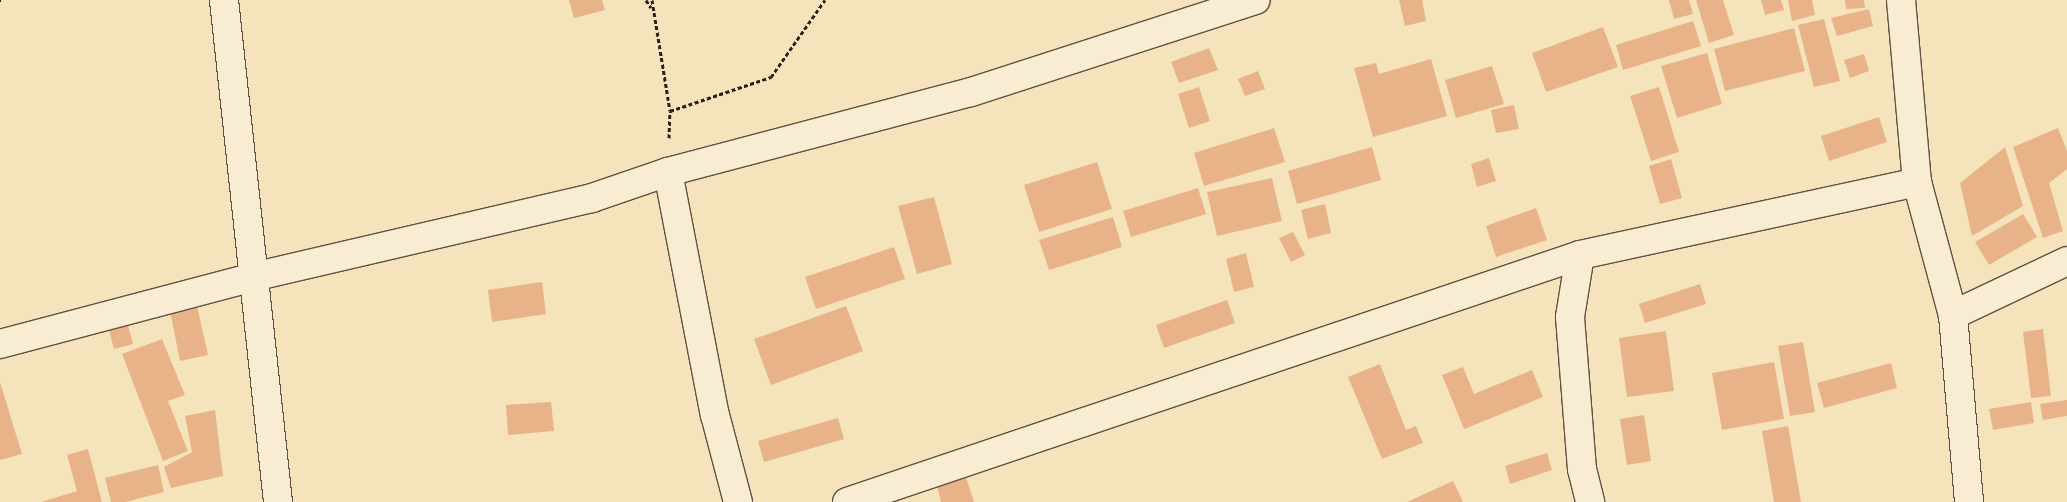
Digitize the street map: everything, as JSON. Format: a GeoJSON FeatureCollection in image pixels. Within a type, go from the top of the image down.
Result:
{"type":"FeatureCollection","features":[{"type":"Feature","properties":{"kind":"street"},"geometry":{"type":"LineString","coordinates":[[224,0],[278,502]]}},
{"type":"Feature","properties":{"kind":"street"},"geometry":{"type":"LineString","coordinates":[[0,344],[253,277],[592,198],[668,172],[971,92],[1256,0]]}},
{"type":"Feature","properties":{"kind":"street"},"geometry":{"type":"LineString","coordinates":[[1901,0],[1917,182],[1954,315],[1968,502]]}},
{"type":"Feature","properties":{"kind":"street"},"geometry":{"type":"LineString","coordinates":[[668,172],[715,415],[738,502]]}},
{"type":"Feature","properties":{"kind":"street"},"geometry":{"type":"LineString","coordinates":[[847,502],[1580,255],[1917,182]]}},
{"type":"Feature","properties":{"kind":"street"},"geometry":{"type":"LineString","coordinates":[[1580,255],[1570,317],[1582,469],[1590,502]]}},
{"type":"Feature","properties":{"kind":"street"},"geometry":{"type":"LineString","coordinates":[[1954,315],[2067,261]]}},
{"type":"Feature","properties":{"kind":"path"},"geometry":{"type":"LineString","coordinates":[[646,0],[652,10]]}},
{"type":"Feature","properties":{"kind":"path"},"geometry":{"type":"LineString","coordinates":[[652,0],[652,10],[670,112],[668,172]]}},
{"type":"Feature","properties":{"kind":"path"},"geometry":{"type":"LineString","coordinates":[[670,112],[771,77],[825,0]]}},
{"type":"Feature","properties":{"kind":"building"},"geometry":{"type":"Polygon","coordinates":[[[569,0],[602,0],[605,10],[574,18],[569,0]]]}},
{"type":"Feature","properties":{"kind":"building"},"geometry":{"type":"Polygon","coordinates":[[[1399,0],[1422,0],[1426,21],[1405,26],[1399,0]]]}},
{"type":"Feature","properties":{"kind":"building"},"geometry":{"type":"Polygon","coordinates":[[[1669,0],[1689,0],[1693,14],[1674,19],[1669,0]]]}},
{"type":"Feature","properties":{"kind":"building"},"geometry":{"type":"Polygon","coordinates":[[[1696,0],[1723,0],[1734,35],[1709,43],[1696,0]]]}},
{"type":"Feature","properties":{"kind":"building"},"geometry":{"type":"Polygon","coordinates":[[[1761,0],[1781,0],[1784,10],[1765,15],[1761,0]]]}},
{"type":"Feature","properties":{"kind":"building"},"geometry":{"type":"Polygon","coordinates":[[[1788,0],[1812,0],[1815,15],[1792,21],[1788,0]]]}},
{"type":"Feature","properties":{"kind":"building"},"geometry":{"type":"Polygon","coordinates":[[[1845,0],[1864,0],[1865,8],[1846,9],[1845,0]]]}},
{"type":"Feature","properties":{"kind":"building"},"geometry":{"type":"Polygon","coordinates":[[[1869,9],[1873,26],[1837,36],[1831,18],[1869,9]]]}},
{"type":"Feature","properties":{"kind":"building"},"geometry":{"type":"Polygon","coordinates":[[[1824,19],[1840,81],[1814,87],[1798,25],[1824,19]]]}},
{"type":"Feature","properties":{"kind":"building"},"geometry":{"type":"Polygon","coordinates":[[[1693,21],[1701,46],[1623,70],[1616,45],[1693,21]]]}},
{"type":"Feature","properties":{"kind":"building"},"geometry":{"type":"Polygon","coordinates":[[[1603,27],[1618,67],[1546,92],[1532,53],[1603,27]]]}},
{"type":"Feature","properties":{"kind":"building"},"geometry":{"type":"Polygon","coordinates":[[[1794,28],[1805,71],[1725,91],[1714,49],[1794,28]]]}},
{"type":"Feature","properties":{"kind":"building"},"geometry":{"type":"Polygon","coordinates":[[[1209,48],[1218,70],[1179,83],[1171,62],[1209,48]]]}},
{"type":"Feature","properties":{"kind":"building"},"geometry":{"type":"Polygon","coordinates":[[[1707,53],[1722,104],[1677,118],[1661,66],[1707,53]]]}},
{"type":"Feature","properties":{"kind":"building"},"geometry":{"type":"Polygon","coordinates":[[[1864,54],[1869,71],[1850,78],[1844,60],[1864,54]]]}},
{"type":"Feature","properties":{"kind":"building"},"geometry":{"type":"Polygon","coordinates":[[[1431,59],[1447,116],[1373,137],[1354,68],[1376,63],[1379,74],[1431,59]]]}},
{"type":"Feature","properties":{"kind":"building"},"geometry":{"type":"Polygon","coordinates":[[[1492,66],[1504,104],[1456,118],[1445,80],[1492,66]]]}},
{"type":"Feature","properties":{"kind":"building"},"geometry":{"type":"Polygon","coordinates":[[[1258,71],[1265,89],[1245,96],[1238,79],[1258,71]]]}},
{"type":"Feature","properties":{"kind":"building"},"geometry":{"type":"Polygon","coordinates":[[[1199,87],[1210,121],[1189,128],[1178,94],[1199,87]]]}},
{"type":"Feature","properties":{"kind":"building"},"geometry":{"type":"Polygon","coordinates":[[[1659,87],[1679,152],[1651,161],[1630,96],[1659,87]]]}},
{"type":"Feature","properties":{"kind":"building"},"geometry":{"type":"Polygon","coordinates":[[[1514,105],[1519,129],[1496,133],[1491,110],[1514,105]]]}},
{"type":"Feature","properties":{"kind":"building"},"geometry":{"type":"Polygon","coordinates":[[[1879,117],[1887,142],[1829,161],[1821,136],[1879,117]]]}},
{"type":"Feature","properties":{"kind":"building"},"geometry":{"type":"Polygon","coordinates":[[[1274,128],[1285,162],[1204,186],[1194,153],[1274,128]]]}},
{"type":"Feature","properties":{"kind":"building"},"geometry":{"type":"Polygon","coordinates":[[[2058,128],[2067,151],[2067,169],[2049,183],[2063,231],[2043,238],[2013,147],[2058,128]]]}},
{"type":"Feature","properties":{"kind":"building"},"geometry":{"type":"Polygon","coordinates":[[[1372,147],[1381,180],[1297,204],[1288,171],[1372,147]]]}},
{"type":"Feature","properties":{"kind":"building"},"geometry":{"type":"Polygon","coordinates":[[[2005,147],[2023,206],[1972,236],[1960,183],[2005,147]]]}},
{"type":"Feature","properties":{"kind":"building"},"geometry":{"type":"Polygon","coordinates":[[[1489,158],[1496,181],[1477,187],[1471,164],[1489,158]]]}},
{"type":"Feature","properties":{"kind":"building"},"geometry":{"type":"Polygon","coordinates":[[[1671,159],[1682,198],[1660,204],[1649,166],[1671,159]]]}},
{"type":"Feature","properties":{"kind":"building"},"geometry":{"type":"Polygon","coordinates":[[[1097,162],[1112,209],[1039,232],[1024,185],[1097,162]]]}},
{"type":"Feature","properties":{"kind":"building"},"geometry":{"type":"Polygon","coordinates":[[[1272,178],[1282,221],[1217,236],[1207,192],[1272,178]]]}},
{"type":"Feature","properties":{"kind":"building"},"geometry":{"type":"Polygon","coordinates":[[[1198,188],[1206,214],[1131,237],[1123,211],[1198,188]]]}},
{"type":"Feature","properties":{"kind":"building"},"geometry":{"type":"Polygon","coordinates":[[[934,197],[952,264],[917,274],[898,206],[934,197]]]}},
{"type":"Feature","properties":{"kind":"building"},"geometry":{"type":"Polygon","coordinates":[[[1325,204],[1331,233],[1308,239],[1301,210],[1325,204]]]}},
{"type":"Feature","properties":{"kind":"building"},"geometry":{"type":"Polygon","coordinates":[[[1536,208],[1547,240],[1496,257],[1486,226],[1536,208]]]}},
{"type":"Feature","properties":{"kind":"building"},"geometry":{"type":"Polygon","coordinates":[[[2023,214],[2037,237],[1989,265],[1975,242],[2023,214]]]}},
{"type":"Feature","properties":{"kind":"building"},"geometry":{"type":"Polygon","coordinates":[[[1113,217],[1122,247],[1049,270],[1039,240],[1113,217]]]}},
{"type":"Feature","properties":{"kind":"building"},"geometry":{"type":"Polygon","coordinates":[[[1293,232],[1305,255],[1291,262],[1279,238],[1293,232]]]}},
{"type":"Feature","properties":{"kind":"building"},"geometry":{"type":"Polygon","coordinates":[[[894,247],[905,279],[816,309],[805,277],[894,247]]]}},
{"type":"Feature","properties":{"kind":"building"},"geometry":{"type":"Polygon","coordinates":[[[1246,253],[1254,287],[1234,292],[1226,259],[1246,253]]]}},
{"type":"Feature","properties":{"kind":"building"},"geometry":{"type":"Polygon","coordinates":[[[542,282],[546,314],[492,322],[488,290],[542,282]]]}},
{"type":"Feature","properties":{"kind":"building"},"geometry":{"type":"Polygon","coordinates":[[[1700,284],[1706,304],[1645,323],[1639,304],[1700,284]]]}},
{"type":"Feature","properties":{"kind":"building"},"geometry":{"type":"Polygon","coordinates":[[[1227,300],[1235,323],[1164,348],[1156,325],[1227,300]]]}},
{"type":"Feature","properties":{"kind":"building"},"geometry":{"type":"Polygon","coordinates":[[[197,306],[208,355],[180,361],[170,311],[197,306]]]}},
{"type":"Feature","properties":{"kind":"building"},"geometry":{"type":"Polygon","coordinates":[[[846,306],[863,351],[771,385],[754,339],[846,306]]]}},
{"type":"Feature","properties":{"kind":"building"},"geometry":{"type":"Polygon","coordinates":[[[126,318],[133,344],[114,349],[107,323],[126,318]]]}},
{"type":"Feature","properties":{"kind":"building"},"geometry":{"type":"Polygon","coordinates":[[[2043,329],[2051,396],[2031,398],[2023,332],[2043,329]]]}},
{"type":"Feature","properties":{"kind":"building"},"geometry":{"type":"Polygon","coordinates":[[[1666,331],[1674,391],[1627,397],[1619,338],[1666,331]]]}},
{"type":"Feature","properties":{"kind":"building"},"geometry":{"type":"Polygon","coordinates":[[[162,339],[185,395],[168,401],[188,451],[163,461],[122,354],[162,339]]]}},
{"type":"Feature","properties":{"kind":"building"},"geometry":{"type":"Polygon","coordinates":[[[1803,342],[1815,412],[1790,416],[1778,346],[1803,342]]]}},
{"type":"Feature","properties":{"kind":"building"},"geometry":{"type":"Polygon","coordinates":[[[1774,362],[1784,419],[1722,430],[1712,373],[1774,362]]]}},
{"type":"Feature","properties":{"kind":"building"},"geometry":{"type":"Polygon","coordinates":[[[1891,363],[1897,388],[1824,408],[1817,383],[1891,363]]]}},
{"type":"Feature","properties":{"kind":"building"},"geometry":{"type":"Polygon","coordinates":[[[1380,364],[1406,430],[1416,426],[1423,443],[1382,459],[1348,377],[1380,364]]]}},
{"type":"Feature","properties":{"kind":"building"},"geometry":{"type":"Polygon","coordinates":[[[1463,367],[1474,394],[1532,370],[1543,397],[1464,429],[1442,375],[1463,367]]]}},
{"type":"Feature","properties":{"kind":"building"},"geometry":{"type":"Polygon","coordinates":[[[0,382],[22,454],[0,460],[0,382]]]}},
{"type":"Feature","properties":{"kind":"building"},"geometry":{"type":"Polygon","coordinates":[[[2067,400],[2067,416],[2043,420],[2040,404],[2067,400]]]}},
{"type":"Feature","properties":{"kind":"building"},"geometry":{"type":"Polygon","coordinates":[[[551,402],[554,431],[508,435],[506,405],[551,402]]]}},
{"type":"Feature","properties":{"kind":"building"},"geometry":{"type":"Polygon","coordinates":[[[2031,402],[2034,423],[1993,430],[1989,409],[2031,402]]]}},
{"type":"Feature","properties":{"kind":"building"},"geometry":{"type":"Polygon","coordinates":[[[215,410],[223,476],[171,488],[164,467],[192,452],[185,416],[215,410]]]}},
{"type":"Feature","properties":{"kind":"building"},"geometry":{"type":"Polygon","coordinates":[[[1644,415],[1651,461],[1627,465],[1620,419],[1644,415]]]}},
{"type":"Feature","properties":{"kind":"building"},"geometry":{"type":"Polygon","coordinates":[[[838,418],[844,439],[764,462],[758,441],[838,418]]]}},
{"type":"Feature","properties":{"kind":"building"},"geometry":{"type":"Polygon","coordinates":[[[1788,426],[1801,502],[1774,502],[1762,431],[1788,426]]]}},
{"type":"Feature","properties":{"kind":"building"},"geometry":{"type":"Polygon","coordinates":[[[88,449],[102,502],[41,502],[77,491],[67,455],[88,449]]]}},
{"type":"Feature","properties":{"kind":"building"},"geometry":{"type":"Polygon","coordinates":[[[1547,453],[1552,470],[1510,484],[1505,466],[1547,453]]]}},
{"type":"Feature","properties":{"kind":"building"},"geometry":{"type":"Polygon","coordinates":[[[158,465],[164,492],[126,502],[111,502],[105,478],[158,465]]]}},
{"type":"Feature","properties":{"kind":"building"},"geometry":{"type":"Polygon","coordinates":[[[965,474],[974,502],[941,502],[936,482],[965,474]]]}},
{"type":"Feature","properties":{"kind":"building"},"geometry":{"type":"Polygon","coordinates":[[[1453,481],[1463,502],[1407,502],[1453,481]]]}}]}
